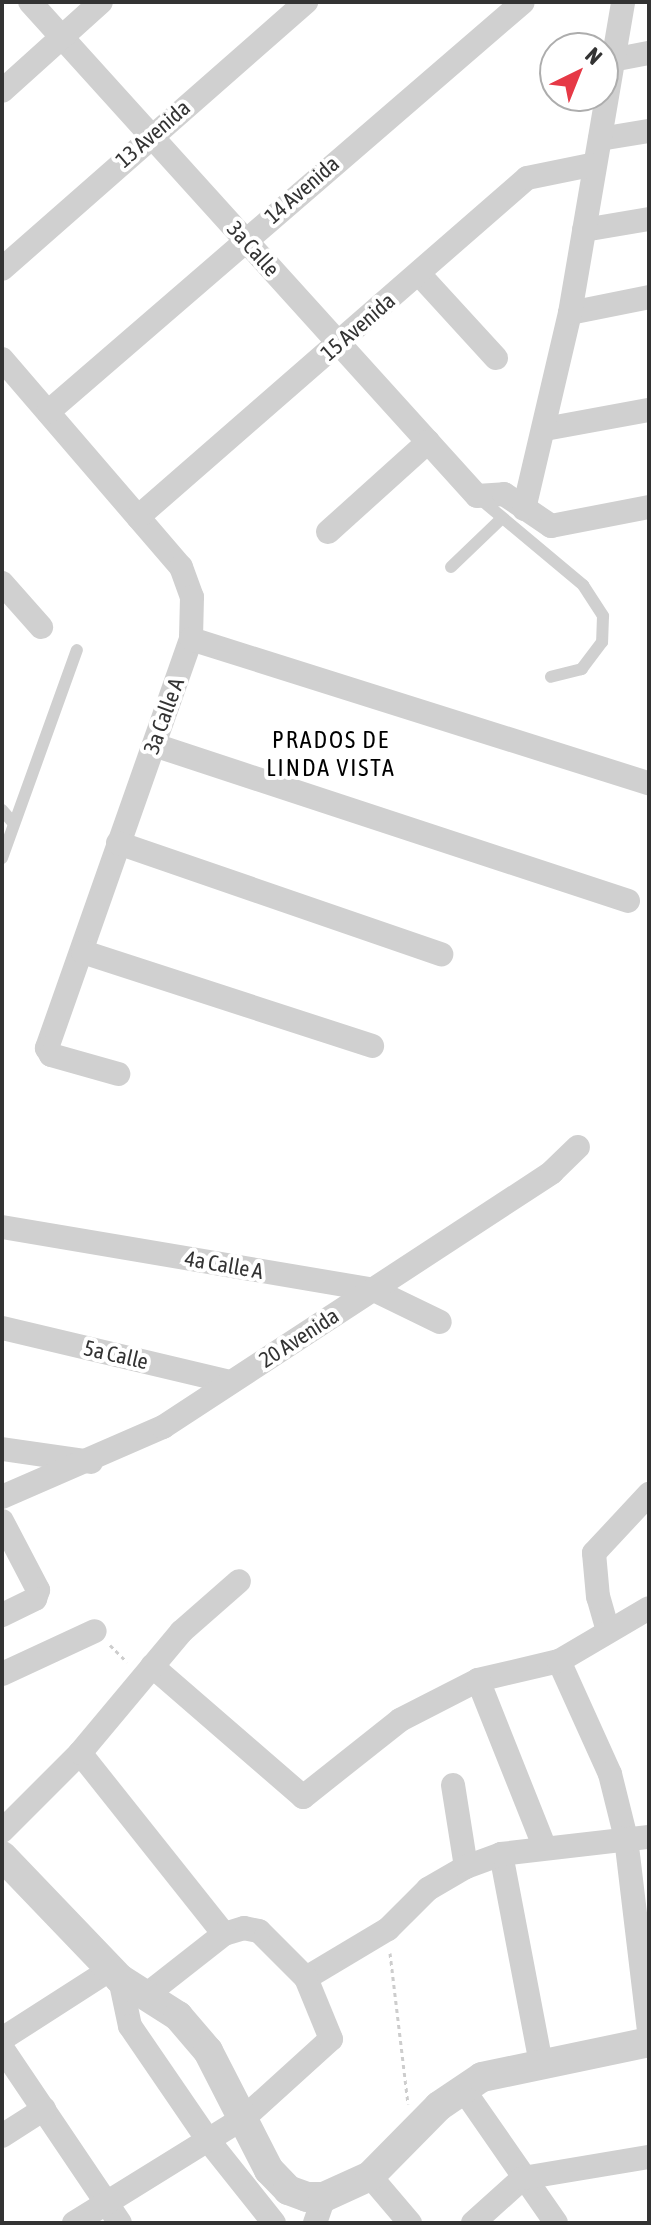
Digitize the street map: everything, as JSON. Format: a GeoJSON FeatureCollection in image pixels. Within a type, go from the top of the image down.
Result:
{"type":"FeatureCollection","features":[{"type":"Feature","properties":{"kind":"street","name":"3a Calle"},"geometry":{"type":"LineString","coordinates":[[30,2],[477,496]]}},
{"type":"Feature","properties":{"kind":"street"},"geometry":{"type":"LineString","coordinates":[[2,91],[101,2]]}},
{"type":"Feature","properties":{"kind":"street","name":"13 Avenida"},"geometry":{"type":"LineString","coordinates":[[2,269],[306,2]]}},
{"type":"Feature","properties":{"kind":"street","name":"14 Avenida"},"geometry":{"type":"LineString","coordinates":[[48,412],[523,2]]}},
{"type":"Feature","properties":{"kind":"street"},"geometry":{"type":"LineString","coordinates":[[617,32],[623,2]]}},
{"type":"Feature","properties":{"kind":"street"},"geometry":{"type":"LineString","coordinates":[[619,59],[649,53]]}},
{"type":"Feature","properties":{"kind":"street"},"geometry":{"type":"LineString","coordinates":[[524,509],[570,313],[591,165],[600,139],[604,112]]}},
{"type":"Feature","properties":{"kind":"street"},"geometry":{"type":"LineString","coordinates":[[600,139],[649,131]]}},
{"type":"Feature","properties":{"kind":"street","name":"15 Avenida"},"geometry":{"type":"LineString","coordinates":[[138,517],[527,178],[591,165]]}},
{"type":"Feature","properties":{"kind":"street"},"geometry":{"type":"LineString","coordinates":[[584,230],[649,219]]}},
{"type":"Feature","properties":{"kind":"street"},"geometry":{"type":"LineString","coordinates":[[419,274],[496,358]]}},
{"type":"Feature","properties":{"kind":"street"},"geometry":{"type":"LineString","coordinates":[[570,313],[649,297]]}},
{"type":"Feature","properties":{"kind":"street","name":"3a Calle A"},"geometry":{"type":"LineString","coordinates":[[2,359],[181,567],[192,597],[191,639],[47,1048],[51,1055],[118,1074]]}},
{"type":"Feature","properties":{"kind":"street"},"geometry":{"type":"LineString","coordinates":[[545,429],[649,410]]}},
{"type":"Feature","properties":{"kind":"street"},"geometry":{"type":"LineString","coordinates":[[328,532],[428,442]]}},
{"type":"Feature","properties":{"kind":"street"},"geometry":{"type":"LineString","coordinates":[[477,496],[504,494],[551,526],[649,507]]}},
{"type":"Feature","properties":{"kind":"street"},"geometry":{"type":"LineString","coordinates":[[2,583],[41,627]]}},
{"type":"Feature","properties":{"kind":"street"},"geometry":{"type":"LineString","coordinates":[[191,639],[649,783]]}},
{"type":"Feature","properties":{"kind":"street"},"geometry":{"type":"LineString","coordinates":[[154,745],[628,901]]}},
{"type":"Feature","properties":{"kind":"street"},"geometry":{"type":"LineString","coordinates":[[118,843],[441,954]]}},
{"type":"Feature","properties":{"kind":"street"},"geometry":{"type":"LineString","coordinates":[[83,952],[372,1046]]}},
{"type":"Feature","properties":{"kind":"street","name":"20 Avenida"},"geometry":{"type":"LineString","coordinates":[[2,1497],[91,1462],[163,1427],[552,1172],[578,1147]]}},
{"type":"Feature","properties":{"kind":"street","name":"4a Calle A"},"geometry":{"type":"LineString","coordinates":[[3,1230],[374,1290],[440,1322]]}},
{"type":"Feature","properties":{"kind":"street","name":"5a Calle"},"geometry":{"type":"LineString","coordinates":[[2,1328],[230,1382]]}},
{"type":"Feature","properties":{"kind":"street"},"geometry":{"type":"LineString","coordinates":[[2,1449],[91,1462]]}},
{"type":"Feature","properties":{"kind":"street"},"geometry":{"type":"LineString","coordinates":[[608,1631],[598,1597],[594,1553],[649,1494]]}},
{"type":"Feature","properties":{"kind":"street"},"geometry":{"type":"LineString","coordinates":[[2,1521],[38,1590],[35,1599],[2,1615]]}},
{"type":"Feature","properties":{"kind":"street"},"geometry":{"type":"LineString","coordinates":[[2,1831],[80,1753],[181,1632],[239,1581]]}},
{"type":"Feature","properties":{"kind":"street"},"geometry":{"type":"LineString","coordinates":[[148,1672],[303,1797],[400,1720],[478,1680],[559,1661],[649,1608]]}},
{"type":"Feature","properties":{"kind":"street"},"geometry":{"type":"LineString","coordinates":[[2,1674],[95,1631]]}},
{"type":"Feature","properties":{"kind":"street"},"geometry":{"type":"LineString","coordinates":[[559,1661],[638,1838],[649,2030]]}},
{"type":"Feature","properties":{"kind":"street"},"geometry":{"type":"LineString","coordinates":[[478,1680],[545,1848]]}},
{"type":"Feature","properties":{"kind":"street"},"geometry":{"type":"LineString","coordinates":[[80,1753],[224,1934]]}},
{"type":"Feature","properties":{"kind":"street"},"geometry":{"type":"LineString","coordinates":[[453,1785],[466,1867]]}},
{"type":"Feature","properties":{"kind":"street"},"geometry":{"type":"LineString","coordinates":[[306,1978],[388,1929],[428,1889],[466,1867],[501,1854],[638,1838]]}},
{"type":"Feature","properties":{"kind":"street"},"geometry":{"type":"LineString","coordinates":[[501,1854],[541,2064]]}},
{"type":"Feature","properties":{"kind":"street"},"geometry":{"type":"LineString","coordinates":[[2,1856],[126,1981],[178,2016],[208,2051],[245,2117],[269,2170],[288,2190],[319,2210],[370,2176],[411,2134],[463,2089],[482,2077],[649,2042]]}},
{"type":"Feature","properties":{"kind":"street"},"geometry":{"type":"LineString","coordinates":[[2,2039],[224,1934],[244,1928],[259,1931],[306,1978],[331,2039],[245,2117],[208,2140],[114,2213],[74,2223]]}},
{"type":"Feature","properties":{"kind":"street"},"geometry":{"type":"LineString","coordinates":[[126,1981],[130,2026],[208,2140],[274,2223]]}},
{"type":"Feature","properties":{"kind":"street"},"geometry":{"type":"LineString","coordinates":[[2,2048],[114,2213]]}},
{"type":"Feature","properties":{"kind":"street"},"geometry":{"type":"LineString","coordinates":[[463,2089],[556,2223]]}},
{"type":"Feature","properties":{"kind":"street"},"geometry":{"type":"LineString","coordinates":[[2,2136],[44,2109]]}},
{"type":"Feature","properties":{"kind":"street"},"geometry":{"type":"LineString","coordinates":[[473,2223],[523,2178],[649,2157]]}},
{"type":"Feature","properties":{"kind":"street"},"geometry":{"type":"LineString","coordinates":[[370,2176],[410,2223]]}},
{"type":"Feature","properties":{"kind":"lane"},"geometry":{"type":"LineString","coordinates":[[477,496],[583,585],[603,616],[602,642],[582,669],[551,677]]}},
{"type":"Feature","properties":{"kind":"lane"},"geometry":{"type":"LineString","coordinates":[[451,567],[501,519]]}},
{"type":"Feature","properties":{"kind":"lane"},"geometry":{"type":"LineString","coordinates":[[2,858],[77,650]]}},
{"type":"Feature","properties":{"kind":"lane"},"geometry":{"type":"LineString","coordinates":[[2,810],[14,824]]}},
{"type":"Feature","properties":{"kind":"path"},"geometry":{"type":"LineString","coordinates":[[95,1631],[148,1672]]}},
{"type":"Feature","properties":{"kind":"path"},"geometry":{"type":"LineString","coordinates":[[388,1929],[411,2134]]}},
{"type":"Feature","properties":{"kind":"district","name":"PRADOS DE LINDA VISTA"},"geometry":{"type":"Point","coordinates":[331,754]}}]}
